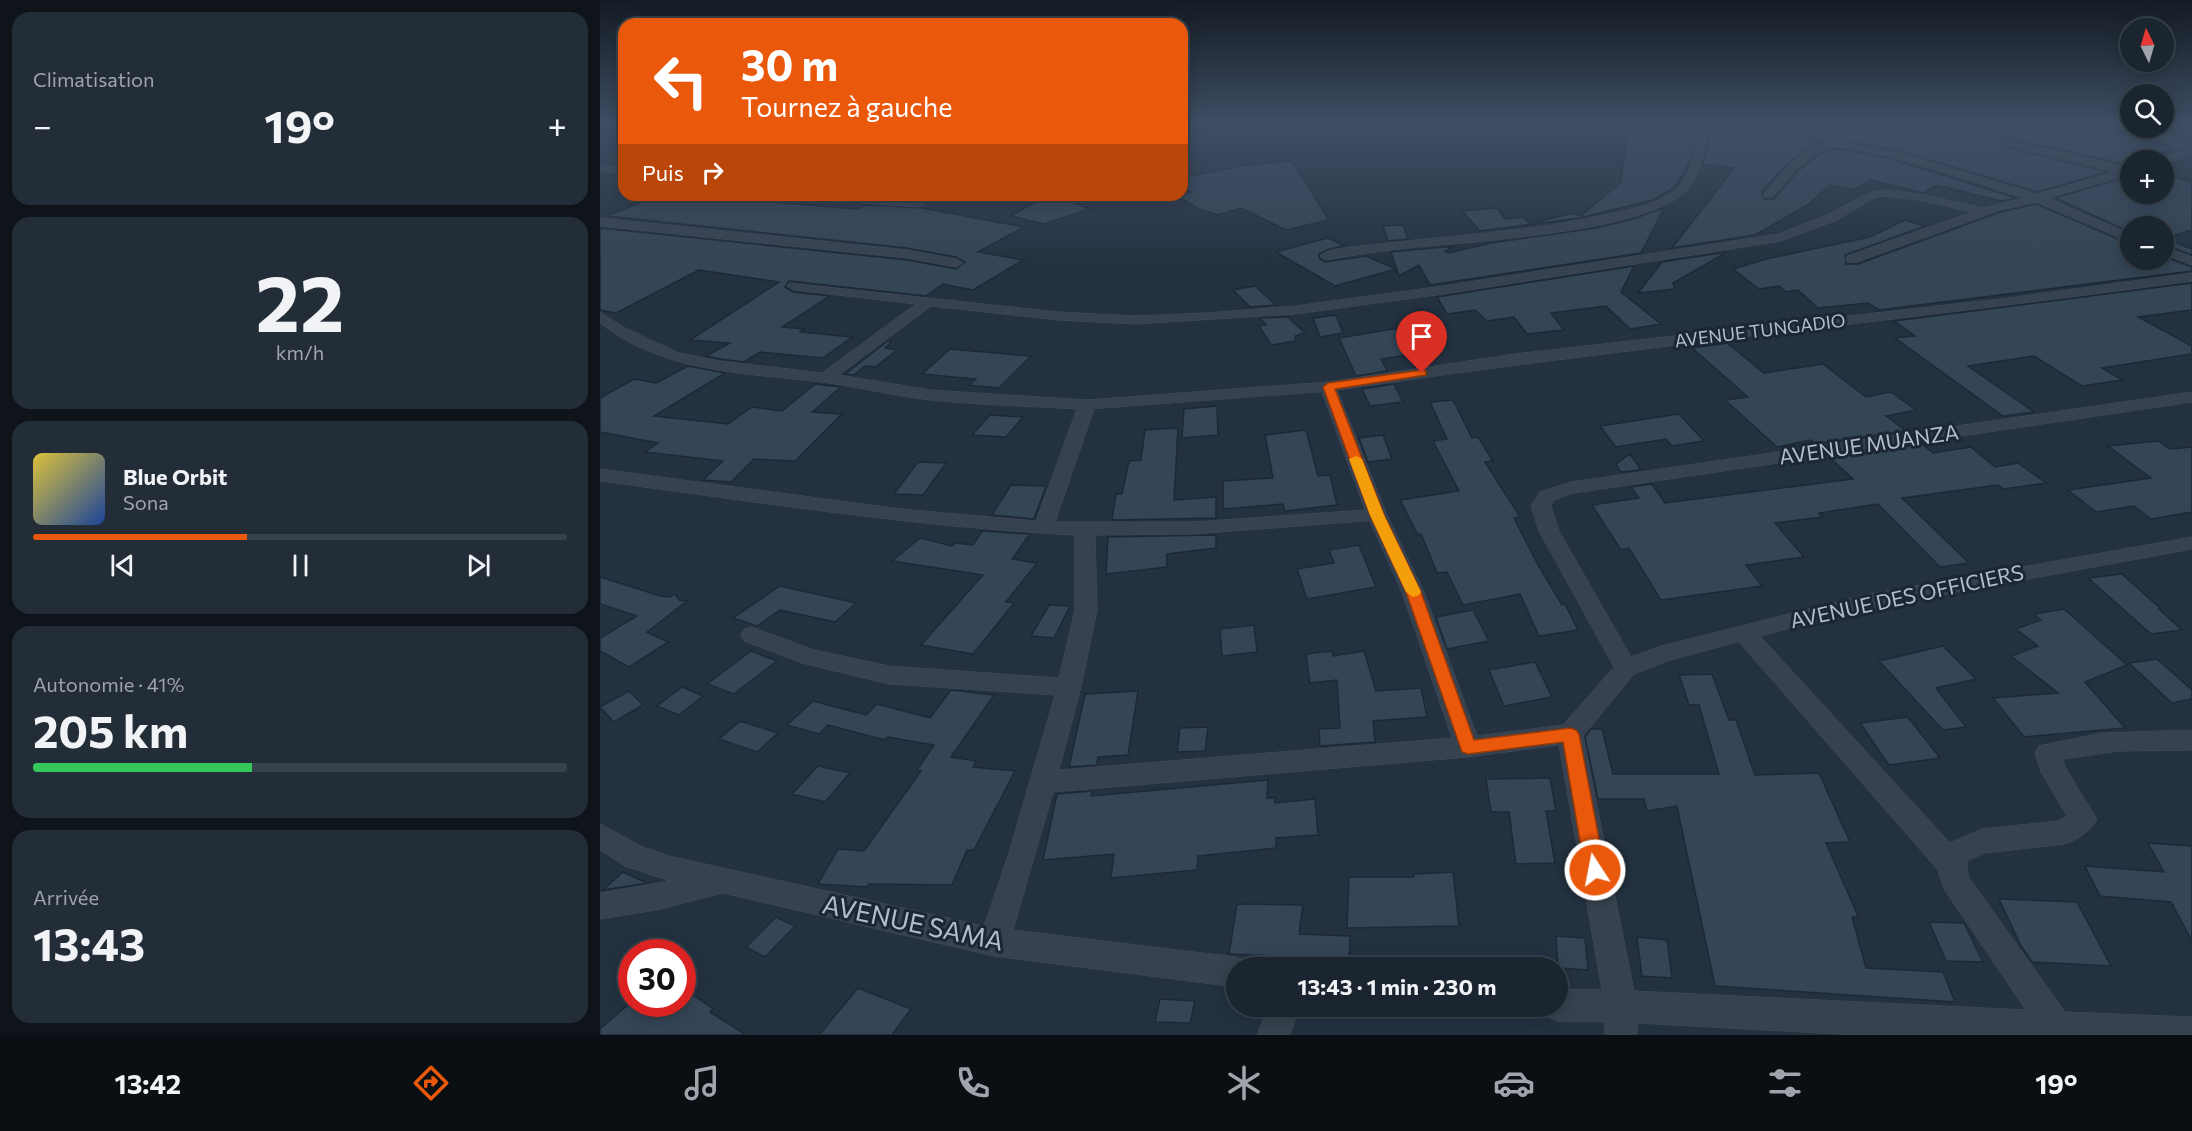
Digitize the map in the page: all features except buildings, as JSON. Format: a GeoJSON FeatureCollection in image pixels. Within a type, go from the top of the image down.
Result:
{"type":"FeatureCollection","features":[{"type":"Feature","properties":{"kind":"street"},"geometry":{"type":"LineString","coordinates":[[1326,256],[1386,246],[1542,231],[1640,210],[1666,200],[1680,191],[1691,180],[1694,170]]}},
{"type":"Feature","properties":{"kind":"street"},"geometry":{"type":"LineString","coordinates":[[1768,195],[1793,170]]}},
{"type":"Feature","properties":{"kind":"street"},"geometry":{"type":"LineString","coordinates":[[1946,170],[2037,198],[2120,234]]}},
{"type":"Feature","properties":{"kind":"street"},"geometry":{"type":"LineString","coordinates":[[1852,259],[1984,211],[2120,174]]}},
{"type":"Feature","properties":{"kind":"street"},"geometry":{"type":"LineString","coordinates":[[794,286],[1058,316],[1135,320],[1295,310],[1585,269],[1782,237],[1833,217],[1870,196],[1882,193],[1920,197],[1984,211]]}},
{"type":"Feature","properties":{"kind":"street"},"geometry":{"type":"LineString","coordinates":[[877,201],[918,204]]}},
{"type":"Feature","properties":{"kind":"street"},"geometry":{"type":"LineString","coordinates":[[600,222],[818,244],[956,263]]}},
{"type":"Feature","properties":{"kind":"street"},"geometry":{"type":"LineString","coordinates":[[2174,254],[2192,261]]}},
{"type":"Feature","properties":{"kind":"street","name":"AVENUE TUNGADIO"},"geometry":{"type":"LineString","coordinates":[[600,316],[618,330],[675,357],[720,366],[825,378],[930,395],[1087,405],[1328,387],[1515,359],[2008,302],[2192,277]]}},
{"type":"Feature","properties":{"kind":"street"},"geometry":{"type":"LineString","coordinates":[[825,378],[929,302]]}},
{"type":"Feature","properties":{"kind":"street"},"geometry":{"type":"LineString","coordinates":[[1328,387],[1377,515],[1413,592],[1468,747]]}},
{"type":"Feature","properties":{"kind":"street","name":"AVENUE MUANZA"},"geometry":{"type":"LineString","coordinates":[[1626,668],[1549,531],[1541,506],[1547,495],[1583,486],[2192,397]]}},
{"type":"Feature","properties":{"kind":"street"},"geometry":{"type":"LineString","coordinates":[[1043,528],[1087,405]]}},
{"type":"Feature","properties":{"kind":"street"},"geometry":{"type":"LineString","coordinates":[[600,475],[888,513],[1043,528],[1170,529],[1377,515]]}},
{"type":"Feature","properties":{"kind":"street"},"geometry":{"type":"LineString","coordinates":[[994,942],[1022,856],[1069,687],[1086,610],[1085,529]]}},
{"type":"Feature","properties":{"kind":"street","name":"AVENUE DES OFFICIERS"},"geometry":{"type":"LineString","coordinates":[[1626,668],[1661,654],[1864,602],[2192,543]]}},
{"type":"Feature","properties":{"kind":"street"},"geometry":{"type":"LineString","coordinates":[[1744,633],[1952,865]]}},
{"type":"Feature","properties":{"kind":"street"},"geometry":{"type":"LineString","coordinates":[[752,635],[810,657],[889,675],[1069,687]]}},
{"type":"Feature","properties":{"kind":"street"},"geometry":{"type":"LineString","coordinates":[[1042,782],[1468,747],[1570,734],[1626,668]]}},
{"type":"Feature","properties":{"kind":"street"},"geometry":{"type":"LineString","coordinates":[[1570,734],[1621,1020]]}},
{"type":"Feature","properties":{"kind":"street"},"geometry":{"type":"LineString","coordinates":[[2056,1026],[1954,880],[1952,865],[1954,855],[1982,841],[2064,832],[2083,819],[2054,771],[2048,753],[2079,744],[2109,740],[2192,740]]}},
{"type":"Feature","properties":{"kind":"street","name":"AVENUE SAMA"},"geometry":{"type":"LineString","coordinates":[[600,836],[635,857],[720,881],[994,942],[1226,971]]}},
{"type":"Feature","properties":{"kind":"street"},"geometry":{"type":"LineString","coordinates":[[600,906],[656,897],[720,881]]}},
{"type":"Feature","properties":{"kind":"street"},"geometry":{"type":"LineString","coordinates":[[1568,1008],[1621,1020],[1895,1021],[2192,1033]]}},
{"type":"Feature","properties":{"kind":"street"},"geometry":{"type":"LineString","coordinates":[[1274,1035],[1280,1017]]}},
{"type":"Feature","properties":{"kind":"slow traffic"},"geometry":{"type":"LineString","coordinates":[[1356,459],[1377,515],[1413,592]]}},
{"type":"Feature","properties":{"kind":"route"},"geometry":{"type":"LineString","coordinates":[[1422,373],[1328,387],[1377,515],[1413,592],[1468,747],[1570,734],[1595,870]]}}]}
